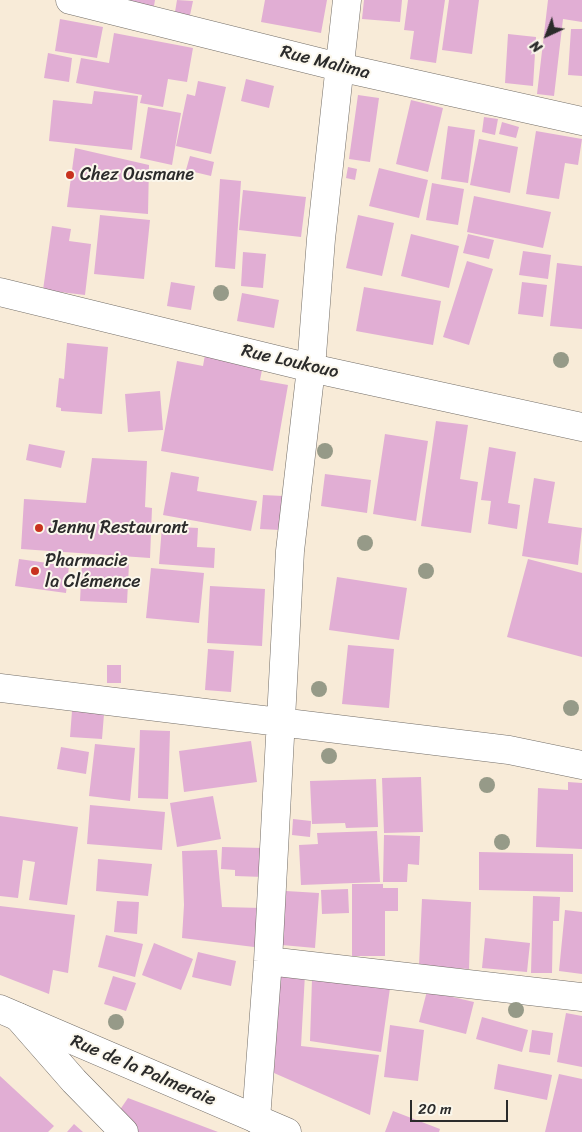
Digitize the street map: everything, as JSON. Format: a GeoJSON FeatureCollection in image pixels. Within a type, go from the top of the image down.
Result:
{"type":"FeatureCollection","features":[{"type":"Feature","properties":{"kind":"street","name":"Rue Malima"},"geometry":{"type":"LineString","coordinates":[[70,0],[339,67],[582,121]]}},
{"type":"Feature","properties":{"kind":"street"},"geometry":{"type":"LineString","coordinates":[[256,1120],[268,961],[290,551],[311,368],[320,239],[347,0]]}},
{"type":"Feature","properties":{"kind":"street","name":"Rue Loukouo"},"geometry":{"type":"LineString","coordinates":[[0,292],[311,368],[582,427]]}},
{"type":"Feature","properties":{"kind":"street"},"geometry":{"type":"LineString","coordinates":[[0,688],[280,724],[509,750],[582,765]]}},
{"type":"Feature","properties":{"kind":"street"},"geometry":{"type":"LineString","coordinates":[[268,961],[582,997]]}},
{"type":"Feature","properties":{"kind":"street"},"geometry":{"type":"LineString","coordinates":[[9,1013],[124,1132]]}},
{"type":"Feature","properties":{"kind":"street","name":"Rue de la Palmeraie"},"geometry":{"type":"LineString","coordinates":[[9,1013],[287,1132]]}},
{"type":"Feature","properties":{"kind":"building"},"geometry":{"type":"Polygon","coordinates":[[[115,0],[155,0],[154,6],[115,0]]]}},
{"type":"Feature","properties":{"kind":"building"},"geometry":{"type":"Polygon","coordinates":[[[177,0],[193,1],[189,20],[174,18],[177,0]]]}},
{"type":"Feature","properties":{"kind":"building"},"geometry":{"type":"Polygon","coordinates":[[[265,0],[327,0],[321,33],[261,22],[265,0]]]}},
{"type":"Feature","properties":{"kind":"building"},"geometry":{"type":"Polygon","coordinates":[[[364,0],[402,0],[400,22],[362,19],[364,0]]]}},
{"type":"Feature","properties":{"kind":"building"},"geometry":{"type":"Polygon","coordinates":[[[408,0],[445,0],[436,63],[410,59],[414,31],[404,30],[408,0]]]}},
{"type":"Feature","properties":{"kind":"building"},"geometry":{"type":"Polygon","coordinates":[[[449,0],[479,0],[472,54],[442,50],[449,0]]]}},
{"type":"Feature","properties":{"kind":"building"},"geometry":{"type":"Polygon","coordinates":[[[548,0],[582,0],[582,22],[563,19],[554,96],[537,94],[548,0]]]}},
{"type":"Feature","properties":{"kind":"building"},"geometry":{"type":"Polygon","coordinates":[[[60,19],[103,27],[97,58],[55,51],[60,19]]]}},
{"type":"Feature","properties":{"kind":"building"},"geometry":{"type":"Polygon","coordinates":[[[571,29],[582,29],[582,76],[568,75],[571,29]]]}},
{"type":"Feature","properties":{"kind":"building"},"geometry":{"type":"Polygon","coordinates":[[[114,33],[193,48],[187,82],[168,79],[163,107],[140,103],[142,95],[76,83],[81,58],[109,63],[114,33]]]}},
{"type":"Feature","properties":{"kind":"building"},"geometry":{"type":"Polygon","coordinates":[[[508,34],[536,37],[533,86],[505,83],[508,34]]]}},
{"type":"Feature","properties":{"kind":"building"},"geometry":{"type":"Polygon","coordinates":[[[48,53],[72,58],[69,82],[44,78],[48,53]]]}},
{"type":"Feature","properties":{"kind":"building"},"geometry":{"type":"Polygon","coordinates":[[[246,79],[274,86],[269,108],[241,101],[246,79]]]}},
{"type":"Feature","properties":{"kind":"building"},"geometry":{"type":"Polygon","coordinates":[[[198,81],[226,87],[211,154],[176,146],[187,94],[195,96],[198,81]]]}},
{"type":"Feature","properties":{"kind":"building"},"geometry":{"type":"Polygon","coordinates":[[[94,91],[138,96],[132,150],[49,141],[53,100],[92,104],[94,91]]]}},
{"type":"Feature","properties":{"kind":"building"},"geometry":{"type":"Polygon","coordinates":[[[358,95],[379,98],[370,162],[349,159],[358,95]]]}},
{"type":"Feature","properties":{"kind":"building"},"geometry":{"type":"Polygon","coordinates":[[[411,100],[443,108],[428,172],[396,164],[411,100]]]}},
{"type":"Feature","properties":{"kind":"building"},"geometry":{"type":"Polygon","coordinates":[[[148,107],[181,113],[172,165],[140,158],[148,107]]]}},
{"type":"Feature","properties":{"kind":"building"},"geometry":{"type":"Polygon","coordinates":[[[484,117],[498,119],[495,135],[482,132],[484,117]]]}},
{"type":"Feature","properties":{"kind":"building"},"geometry":{"type":"Polygon","coordinates":[[[502,122],[519,127],[516,138],[499,134],[502,122]]]}},
{"type":"Feature","properties":{"kind":"building"},"geometry":{"type":"Polygon","coordinates":[[[448,126],[475,130],[468,183],[441,179],[448,126]]]}},
{"type":"Feature","properties":{"kind":"building"},"geometry":{"type":"Polygon","coordinates":[[[536,131],[582,139],[578,165],[565,163],[559,199],[526,194],[536,131]]]}},
{"type":"Feature","properties":{"kind":"building"},"geometry":{"type":"Polygon","coordinates":[[[479,139],[518,147],[510,193],[470,185],[479,139]]]}},
{"type":"Feature","properties":{"kind":"building"},"geometry":{"type":"Polygon","coordinates":[[[75,148],[149,165],[148,214],[67,207],[75,148]]]}},
{"type":"Feature","properties":{"kind":"building"},"geometry":{"type":"Polygon","coordinates":[[[190,156],[214,162],[211,176],[186,170],[190,156]]]}},
{"type":"Feature","properties":{"kind":"building"},"geometry":{"type":"Polygon","coordinates":[[[348,167],[357,169],[355,180],[346,178],[348,167]]]}},
{"type":"Feature","properties":{"kind":"building"},"geometry":{"type":"Polygon","coordinates":[[[379,168],[428,180],[419,218],[369,206],[379,168]]]}},
{"type":"Feature","properties":{"kind":"building"},"geometry":{"type":"Polygon","coordinates":[[[220,179],[241,181],[235,269],[215,267],[220,179]]]}},
{"type":"Feature","properties":{"kind":"building"},"geometry":{"type":"Polygon","coordinates":[[[432,183],[464,189],[458,225],[426,220],[432,183]]]}},
{"type":"Feature","properties":{"kind":"building"},"geometry":{"type":"Polygon","coordinates":[[[243,190],[306,197],[301,237],[239,230],[243,190]]]}},
{"type":"Feature","properties":{"kind":"building"},"geometry":{"type":"Polygon","coordinates":[[[474,196],[551,212],[543,248],[467,232],[474,196]]]}},
{"type":"Feature","properties":{"kind":"building"},"geometry":{"type":"Polygon","coordinates":[[[100,215],[150,220],[144,279],[94,274],[100,215]]]}},
{"type":"Feature","properties":{"kind":"building"},"geometry":{"type":"Polygon","coordinates":[[[358,215],[394,223],[382,276],[346,268],[358,215]]]}},
{"type":"Feature","properties":{"kind":"building"},"geometry":{"type":"Polygon","coordinates":[[[52,226],[71,229],[69,241],[91,244],[85,295],[43,290],[52,226]]]}},
{"type":"Feature","properties":{"kind":"building"},"geometry":{"type":"Polygon","coordinates":[[[411,234],[459,246],[449,288],[401,276],[411,234]]]}},
{"type":"Feature","properties":{"kind":"building"},"geometry":{"type":"Polygon","coordinates":[[[468,234],[494,240],[489,259],[463,253],[468,234]]]}},
{"type":"Feature","properties":{"kind":"building"},"geometry":{"type":"Polygon","coordinates":[[[523,251],[551,255],[548,279],[519,275],[523,251]]]}},
{"type":"Feature","properties":{"kind":"building"},"geometry":{"type":"Polygon","coordinates":[[[243,252],[266,254],[263,288],[241,286],[243,252]]]}},
{"type":"Feature","properties":{"kind":"building"},"geometry":{"type":"Polygon","coordinates":[[[467,261],[493,269],[469,345],[443,337],[467,261]]]}},
{"type":"Feature","properties":{"kind":"building"},"geometry":{"type":"Polygon","coordinates":[[[557,263],[582,266],[582,329],[550,326],[557,263]]]}},
{"type":"Feature","properties":{"kind":"building"},"geometry":{"type":"Polygon","coordinates":[[[171,282],[195,286],[191,310],[167,306],[171,282]]]}},
{"type":"Feature","properties":{"kind":"building"},"geometry":{"type":"Polygon","coordinates":[[[522,282],[547,285],[543,317],[518,314],[522,282]]]}},
{"type":"Feature","properties":{"kind":"building"},"geometry":{"type":"Polygon","coordinates":[[[364,287],[441,301],[433,345],[356,331],[364,287]]]}},
{"type":"Feature","properties":{"kind":"building"},"geometry":{"type":"Polygon","coordinates":[[[242,293],[279,300],[274,328],[237,321],[242,293]]]}},
{"type":"Feature","properties":{"kind":"building"},"geometry":{"type":"Polygon","coordinates":[[[67,343],[108,347],[102,414],[61,411],[61,408],[56,407],[59,378],[64,379],[67,343]]]}},
{"type":"Feature","properties":{"kind":"building"},"geometry":{"type":"Polygon","coordinates":[[[206,349],[264,360],[260,380],[288,385],[273,471],[161,451],[177,361],[203,366],[206,349]]]}},
{"type":"Feature","properties":{"kind":"building"},"geometry":{"type":"Polygon","coordinates":[[[160,391],[163,430],[128,432],[125,394],[160,391]]]}},
{"type":"Feature","properties":{"kind":"building"},"geometry":{"type":"Polygon","coordinates":[[[436,421],[468,425],[460,479],[478,482],[471,533],[421,526],[436,421]]]}},
{"type":"Feature","properties":{"kind":"building"},"geometry":{"type":"Polygon","coordinates":[[[385,434],[428,441],[416,521],[373,514],[385,434]]]}},
{"type":"Feature","properties":{"kind":"building"},"geometry":{"type":"Polygon","coordinates":[[[29,444],[65,451],[61,468],[26,460],[29,444]]]}},
{"type":"Feature","properties":{"kind":"building"},"geometry":{"type":"Polygon","coordinates":[[[489,447],[516,452],[508,503],[520,505],[517,529],[488,524],[491,501],[481,500],[489,447]]]}},
{"type":"Feature","properties":{"kind":"building"},"geometry":{"type":"Polygon","coordinates":[[[92,458],[147,461],[145,507],[152,508],[150,558],[21,549],[24,499],[86,503],[92,458]]]}},
{"type":"Feature","properties":{"kind":"building"},"geometry":{"type":"Polygon","coordinates":[[[171,472],[199,477],[197,491],[257,501],[251,531],[163,515],[171,472]]]}},
{"type":"Feature","properties":{"kind":"building"},"geometry":{"type":"Polygon","coordinates":[[[325,474],[371,480],[367,513],[321,506],[325,474]]]}},
{"type":"Feature","properties":{"kind":"building"},"geometry":{"type":"Polygon","coordinates":[[[534,478],[555,482],[548,523],[582,528],[578,565],[522,556],[534,478]]]}},
{"type":"Feature","properties":{"kind":"building"},"geometry":{"type":"Polygon","coordinates":[[[263,495],[283,496],[280,530],[260,529],[263,495]]]}},
{"type":"Feature","properties":{"kind":"building"},"geometry":{"type":"Polygon","coordinates":[[[162,526],[198,528],[197,547],[215,548],[214,568],[159,564],[162,526]]]}},
{"type":"Feature","properties":{"kind":"building"},"geometry":{"type":"Polygon","coordinates":[[[19,559],[69,566],[66,593],[15,586],[19,559]]]}},
{"type":"Feature","properties":{"kind":"building"},"geometry":{"type":"Polygon","coordinates":[[[528,559],[582,573],[582,657],[507,637],[528,559]]]}},
{"type":"Feature","properties":{"kind":"building"},"geometry":{"type":"Polygon","coordinates":[[[82,562],[129,564],[127,603],[80,601],[82,562]]]}},
{"type":"Feature","properties":{"kind":"building"},"geometry":{"type":"Polygon","coordinates":[[[151,568],[204,573],[199,623],[146,618],[151,568]]]}},
{"type":"Feature","properties":{"kind":"building"},"geometry":{"type":"Polygon","coordinates":[[[337,577],[407,588],[399,640],[329,630],[337,577]]]}},
{"type":"Feature","properties":{"kind":"building"},"geometry":{"type":"Polygon","coordinates":[[[210,586],[265,589],[262,646],[207,643],[210,586]]]}},
{"type":"Feature","properties":{"kind":"building"},"geometry":{"type":"Polygon","coordinates":[[[348,645],[394,649],[389,708],[342,704],[348,645]]]}},
{"type":"Feature","properties":{"kind":"building"},"geometry":{"type":"Polygon","coordinates":[[[208,649],[234,651],[231,692],[205,690],[208,649]]]}},
{"type":"Feature","properties":{"kind":"building"},"geometry":{"type":"Polygon","coordinates":[[[107,665],[121,665],[121,683],[107,683],[107,665]]]}},
{"type":"Feature","properties":{"kind":"building"},"geometry":{"type":"Polygon","coordinates":[[[72,711],[104,714],[102,739],[70,737],[72,711]]]}},
{"type":"Feature","properties":{"kind":"building"},"geometry":{"type":"Polygon","coordinates":[[[140,730],[170,731],[168,799],[138,798],[140,730]]]}},
{"type":"Feature","properties":{"kind":"building"},"geometry":{"type":"Polygon","coordinates":[[[251,741],[257,782],[184,792],[179,751],[251,741]]]}},
{"type":"Feature","properties":{"kind":"building"},"geometry":{"type":"Polygon","coordinates":[[[95,744],[135,748],[130,801],[89,796],[95,744]]]}},
{"type":"Feature","properties":{"kind":"building"},"geometry":{"type":"Polygon","coordinates":[[[61,747],[89,752],[86,774],[57,769],[61,747]]]}},
{"type":"Feature","properties":{"kind":"building"},"geometry":{"type":"Polygon","coordinates":[[[421,777],[423,832],[384,833],[382,778],[421,777]]]}},
{"type":"Feature","properties":{"kind":"building"},"geometry":{"type":"Polygon","coordinates":[[[376,779],[378,827],[346,828],[345,823],[312,824],[310,781],[376,779]]]}},
{"type":"Feature","properties":{"kind":"building"},"geometry":{"type":"Polygon","coordinates":[[[568,782],[582,783],[582,849],[536,847],[538,788],[568,790],[568,782]]]}},
{"type":"Feature","properties":{"kind":"building"},"geometry":{"type":"Polygon","coordinates":[[[213,796],[221,839],[177,847],[170,803],[213,796]]]}},
{"type":"Feature","properties":{"kind":"building"},"geometry":{"type":"Polygon","coordinates":[[[90,805],[165,812],[162,850],[87,844],[90,805]]]}},
{"type":"Feature","properties":{"kind":"building"},"geometry":{"type":"Polygon","coordinates":[[[0,816],[78,827],[67,905],[29,900],[35,862],[23,860],[18,898],[0,896],[0,816]]]}},
{"type":"Feature","properties":{"kind":"building"},"geometry":{"type":"Polygon","coordinates":[[[293,819],[311,821],[310,837],[292,835],[293,819]]]}},
{"type":"Feature","properties":{"kind":"building"},"geometry":{"type":"Polygon","coordinates":[[[377,831],[380,882],[301,885],[299,845],[318,844],[317,833],[377,831]]]}},
{"type":"Feature","properties":{"kind":"building"},"geometry":{"type":"Polygon","coordinates":[[[384,835],[420,836],[419,865],[408,864],[407,882],[383,882],[384,835]]]}},
{"type":"Feature","properties":{"kind":"building"},"geometry":{"type":"Polygon","coordinates":[[[222,847],[263,848],[263,877],[235,876],[235,870],[221,869],[222,847]]]}},
{"type":"Feature","properties":{"kind":"building"},"geometry":{"type":"Polygon","coordinates":[[[217,850],[222,907],[262,908],[262,948],[182,938],[184,905],[182,851],[217,850]]]}},
{"type":"Feature","properties":{"kind":"building"},"geometry":{"type":"Polygon","coordinates":[[[479,852],[573,854],[573,892],[479,890],[479,852]]]}},
{"type":"Feature","properties":{"kind":"building"},"geometry":{"type":"Polygon","coordinates":[[[98,859],[152,864],[148,896],[96,891],[98,859]]]}},
{"type":"Feature","properties":{"kind":"building"},"geometry":{"type":"Polygon","coordinates":[[[352,884],[383,884],[383,888],[398,888],[398,911],[385,911],[385,956],[352,956],[352,884]]]}},
{"type":"Feature","properties":{"kind":"building"},"geometry":{"type":"Polygon","coordinates":[[[348,889],[349,913],[322,914],[321,890],[348,889]]]}},
{"type":"Feature","properties":{"kind":"building"},"geometry":{"type":"Polygon","coordinates":[[[286,891],[319,893],[315,948],[282,945],[286,891]]]}},
{"type":"Feature","properties":{"kind":"building"},"geometry":{"type":"Polygon","coordinates":[[[533,896],[560,897],[559,921],[553,921],[552,973],[531,973],[533,896]]]}},
{"type":"Feature","properties":{"kind":"building"},"geometry":{"type":"Polygon","coordinates":[[[422,899],[471,902],[469,969],[419,966],[422,899]]]}},
{"type":"Feature","properties":{"kind":"building"},"geometry":{"type":"Polygon","coordinates":[[[117,901],[139,902],[137,934],[114,932],[117,901]]]}},
{"type":"Feature","properties":{"kind":"building"},"geometry":{"type":"Polygon","coordinates":[[[0,906],[75,915],[68,973],[53,970],[49,994],[0,975],[0,906]]]}},
{"type":"Feature","properties":{"kind":"building"},"geometry":{"type":"Polygon","coordinates":[[[565,910],[582,912],[582,974],[559,971],[565,910]]]}},
{"type":"Feature","properties":{"kind":"building"},"geometry":{"type":"Polygon","coordinates":[[[106,935],[143,944],[135,977],[98,967],[106,935]]]}},
{"type":"Feature","properties":{"kind":"building"},"geometry":{"type":"Polygon","coordinates":[[[485,938],[530,943],[527,972],[482,968],[485,938]]]}},
{"type":"Feature","properties":{"kind":"building"},"geometry":{"type":"Polygon","coordinates":[[[154,943],[193,959],[181,990],[142,975],[154,943]]]}},
{"type":"Feature","properties":{"kind":"building"},"geometry":{"type":"Polygon","coordinates":[[[198,952],[236,961],[231,986],[192,977],[198,952]]]}},
{"type":"Feature","properties":{"kind":"building"},"geometry":{"type":"Polygon","coordinates":[[[278,968],[305,974],[301,1046],[379,1055],[370,1115],[274,1073],[278,968]]]}},
{"type":"Feature","properties":{"kind":"building"},"geometry":{"type":"Polygon","coordinates":[[[113,976],[136,983],[126,1011],[104,1004],[113,976]]]}},
{"type":"Feature","properties":{"kind":"building"},"geometry":{"type":"Polygon","coordinates":[[[312,979],[390,988],[381,1052],[310,1041],[312,979]]]}},
{"type":"Feature","properties":{"kind":"building"},"geometry":{"type":"Polygon","coordinates":[[[427,991],[474,1002],[466,1034],[419,1022],[427,991]]]}},
{"type":"Feature","properties":{"kind":"building"},"geometry":{"type":"Polygon","coordinates":[[[566,1013],[582,1016],[582,1067],[557,1062],[566,1013]]]}},
{"type":"Feature","properties":{"kind":"building"},"geometry":{"type":"Polygon","coordinates":[[[482,1017],[528,1030],[522,1052],[476,1039],[482,1017]]]}},
{"type":"Feature","properties":{"kind":"building"},"geometry":{"type":"Polygon","coordinates":[[[390,1025],[424,1030],[418,1081],[384,1077],[390,1025]]]}},
{"type":"Feature","properties":{"kind":"building"},"geometry":{"type":"Polygon","coordinates":[[[532,1030],[553,1033],[550,1055],[529,1052],[532,1030]]]}},
{"type":"Feature","properties":{"kind":"building"},"geometry":{"type":"Polygon","coordinates":[[[498,1064],[552,1075],[547,1100],[494,1089],[498,1064]]]}},
{"type":"Feature","properties":{"kind":"building"},"geometry":{"type":"Polygon","coordinates":[[[559,1074],[582,1079],[582,1132],[545,1132],[559,1074]]]}},
{"type":"Feature","properties":{"kind":"building"},"geometry":{"type":"Polygon","coordinates":[[[0,1076],[54,1126],[48,1132],[0,1132],[0,1076]]]}},
{"type":"Feature","properties":{"kind":"building"},"geometry":{"type":"Polygon","coordinates":[[[128,1098],[218,1132],[136,1132],[117,1114],[128,1098]]]}},
{"type":"Feature","properties":{"kind":"building"},"geometry":{"type":"Polygon","coordinates":[[[393,1111],[440,1129],[439,1132],[385,1132],[393,1111]]]}},
{"type":"Feature","properties":{"kind":"building"},"geometry":{"type":"Polygon","coordinates":[[[74,1124],[83,1132],[67,1132],[74,1124]]]}},
{"type":"Feature","properties":{"kind":"place","name":"Chez Ousmane"},"geometry":{"type":"Point","coordinates":[70,175]}},
{"type":"Feature","properties":{"kind":"place","name":"Jenny Restaurant"},"geometry":{"type":"Point","coordinates":[39,528]}},
{"type":"Feature","properties":{"kind":"place","name":"Pharmacie la Clémence"},"geometry":{"type":"Point","coordinates":[35,571]}}]}
